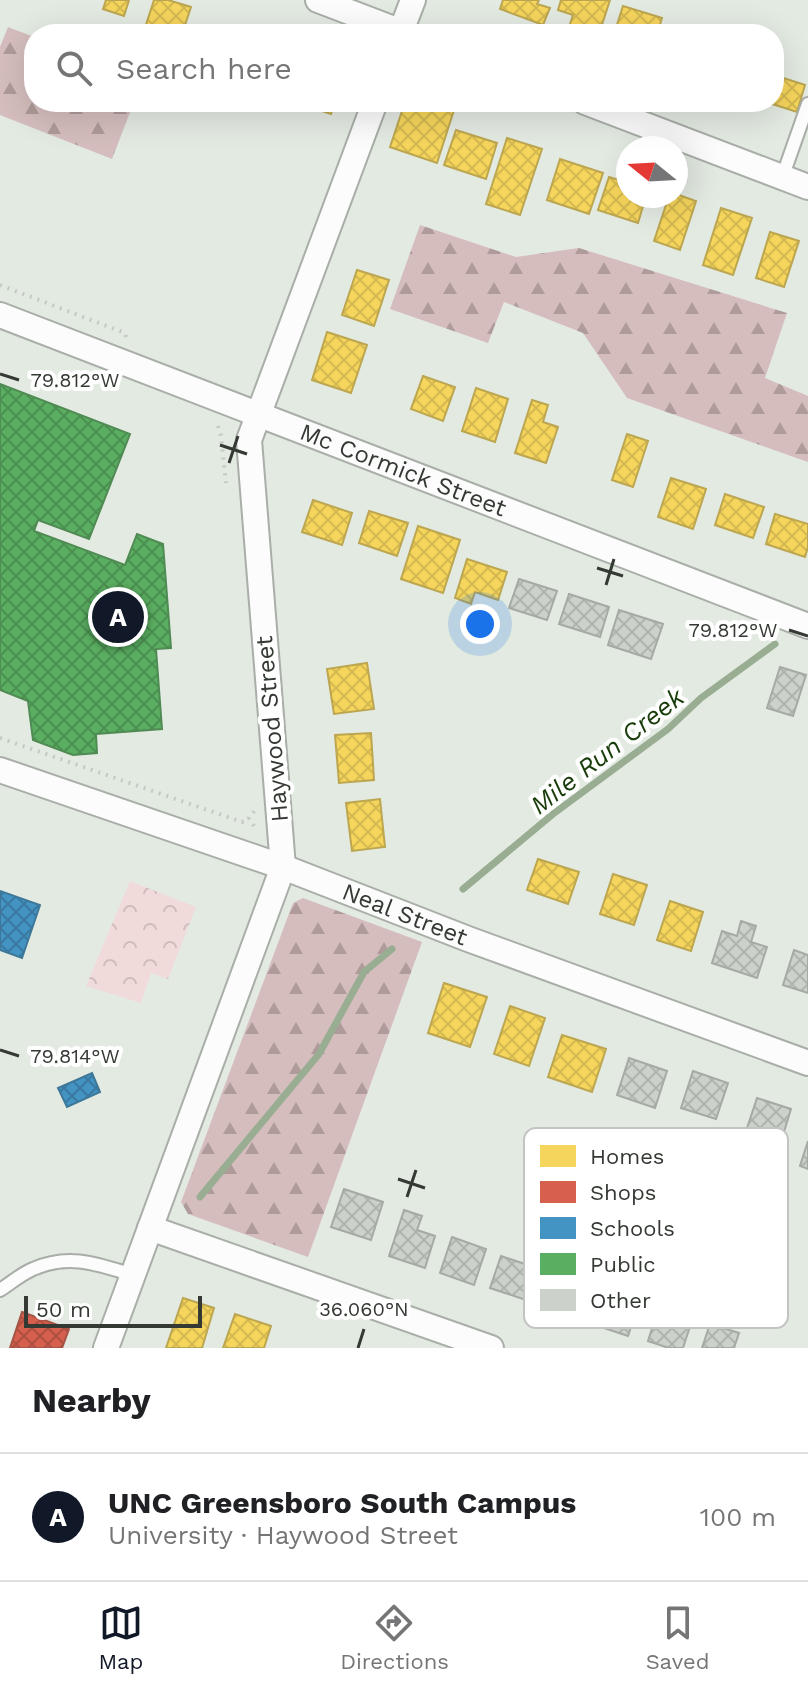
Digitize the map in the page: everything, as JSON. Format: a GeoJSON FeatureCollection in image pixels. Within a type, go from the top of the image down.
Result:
{"type":"FeatureCollection","features":[{"type":"Feature","properties":{"kind":"street"},"geometry":{"type":"LineString","coordinates":[[318,0],[380,24]]}},
{"type":"Feature","properties":{"kind":"street"},"geometry":{"type":"LineString","coordinates":[[406,24],[413,0]]}},
{"type":"Feature","properties":{"kind":"street","name":"Haywood Street"},"geometry":{"type":"LineString","coordinates":[[106,1348],[283,867],[249,440],[371,112]]}},
{"type":"Feature","properties":{"kind":"street"},"geometry":{"type":"LineString","coordinates":[[611,112],[808,187]]}},
{"type":"Feature","properties":{"kind":"street","name":"Mc Cormick Street"},"geometry":{"type":"LineString","coordinates":[[0,315],[808,626]]}},
{"type":"Feature","properties":{"kind":"street","name":"Neal Street"},"geometry":{"type":"LineString","coordinates":[[0,770],[283,867],[468,939],[808,1063]]}},
{"type":"Feature","properties":{"kind":"street"},"geometry":{"type":"LineString","coordinates":[[150,1228],[491,1348]]}},
{"type":"Feature","properties":{"kind":"lane"},"geometry":{"type":"LineString","coordinates":[[782,178],[808,104]]}},
{"type":"Feature","properties":{"kind":"lane"},"geometry":{"type":"LineString","coordinates":[[0,1290],[31,1270],[54,1261],[75,1260],[133,1275]]}},
{"type":"Feature","properties":{"kind":"path"},"geometry":{"type":"LineString","coordinates":[[0,285],[125,333],[129,343]]}},
{"type":"Feature","properties":{"kind":"path"},"geometry":{"type":"LineString","coordinates":[[0,738],[242,822],[249,818]]}},
{"type":"Feature","properties":{"kind":"green space"},"geometry":{"type":"Polygon","coordinates":[[[8,27],[24,33],[24,112],[130,112],[112,159],[0,115],[0,47],[8,27]]]}},
{"type":"Feature","properties":{"kind":"green space"},"geometry":{"type":"Polygon","coordinates":[[[420,225],[516,257],[579,248],[787,313],[765,378],[808,396],[808,462],[627,398],[583,333],[504,302],[488,343],[390,309],[420,225]]]}},
{"type":"Feature","properties":{"kind":"green space"},"geometry":{"type":"Polygon","coordinates":[[[130,881],[196,907],[168,979],[151,973],[141,1003],[86,986],[130,881]]]}},
{"type":"Feature","properties":{"kind":"green space"},"geometry":{"type":"Polygon","coordinates":[[[303,898],[422,942],[308,1257],[188,1214],[181,1202],[293,903],[303,898]]]}},
{"type":"Feature","properties":{"kind":"building: Homes"},"geometry":{"type":"Polygon","coordinates":[[[106,0],[129,0],[124,16],[103,9],[106,0]]]}},
{"type":"Feature","properties":{"kind":"building: Homes"},"geometry":{"type":"Polygon","coordinates":[[[154,0],[168,0],[191,7],[185,24],[146,24],[154,0]]]}},
{"type":"Feature","properties":{"kind":"building: Homes"},"geometry":{"type":"Polygon","coordinates":[[[503,0],[539,0],[537,4],[550,8],[543,24],[500,9],[503,0]]]}},
{"type":"Feature","properties":{"kind":"building: Homes"},"geometry":{"type":"Polygon","coordinates":[[[561,0],[610,0],[602,24],[570,24],[573,15],[558,10],[561,0]]]}},
{"type":"Feature","properties":{"kind":"building: Homes"},"geometry":{"type":"Polygon","coordinates":[[[623,6],[662,18],[660,24],[617,24],[623,6]]]}},
{"type":"Feature","properties":{"kind":"building: Homes"},"geometry":{"type":"Polygon","coordinates":[[[784,78],[805,85],[797,112],[784,108],[784,78]]]}},
{"type":"Feature","properties":{"kind":"building: Homes"},"geometry":{"type":"Polygon","coordinates":[[[402,112],[453,112],[437,163],[390,147],[402,112]]]}},
{"type":"Feature","properties":{"kind":"building: Homes"},"geometry":{"type":"Polygon","coordinates":[[[456,130],[497,143],[486,179],[444,165],[456,130]]]}},
{"type":"Feature","properties":{"kind":"building: Homes"},"geometry":{"type":"Polygon","coordinates":[[[507,138],[542,149],[520,215],[486,204],[507,138]]]}},
{"type":"Feature","properties":{"kind":"building: Homes"},"geometry":{"type":"Polygon","coordinates":[[[560,159],[603,173],[589,214],[547,200],[560,159]]]}},
{"type":"Feature","properties":{"kind":"building: Homes"},"geometry":{"type":"Polygon","coordinates":[[[609,177],[616,179],[616,208],[642,208],[638,223],[598,210],[609,177]]]}},
{"type":"Feature","properties":{"kind":"building: Homes"},"geometry":{"type":"Polygon","coordinates":[[[688,198],[696,201],[680,250],[654,241],[665,208],[688,208],[688,198]]]}},
{"type":"Feature","properties":{"kind":"building: Homes"},"geometry":{"type":"Polygon","coordinates":[[[721,208],[752,218],[733,275],[703,265],[721,208]]]}},
{"type":"Feature","properties":{"kind":"building: Homes"},"geometry":{"type":"Polygon","coordinates":[[[770,232],[799,241],[784,287],[756,278],[770,232]]]}},
{"type":"Feature","properties":{"kind":"building: Homes"},"geometry":{"type":"Polygon","coordinates":[[[357,270],[389,280],[374,326],[342,315],[357,270]]]}},
{"type":"Feature","properties":{"kind":"building: Homes"},"geometry":{"type":"Polygon","coordinates":[[[327,332],[367,345],[351,393],[312,380],[327,332]]]}},
{"type":"Feature","properties":{"kind":"building: Homes"},"geometry":{"type":"Polygon","coordinates":[[[423,376],[455,387],[443,421],[411,409],[423,376]]]}},
{"type":"Feature","properties":{"kind":"building: Homes"},"geometry":{"type":"Polygon","coordinates":[[[476,388],[508,399],[495,442],[462,431],[476,388]]]}},
{"type":"Feature","properties":{"kind":"building: Homes"},"geometry":{"type":"Polygon","coordinates":[[[532,400],[548,405],[543,422],[558,427],[546,463],[515,453],[532,400]]]}},
{"type":"Feature","properties":{"kind":"building: Homes"},"geometry":{"type":"Polygon","coordinates":[[[627,434],[648,441],[633,487],[612,480],[627,434]]]}},
{"type":"Feature","properties":{"kind":"building: Homes"},"geometry":{"type":"Polygon","coordinates":[[[671,478],[706,489],[693,529],[658,517],[671,478]]]}},
{"type":"Feature","properties":{"kind":"building: Homes"},"geometry":{"type":"Polygon","coordinates":[[[725,494],[764,507],[753,538],[715,525],[725,494]]]}},
{"type":"Feature","properties":{"kind":"building: Homes"},"geometry":{"type":"Polygon","coordinates":[[[313,500],[352,513],[342,545],[302,532],[313,500]]]}},
{"type":"Feature","properties":{"kind":"building: Homes"},"geometry":{"type":"Polygon","coordinates":[[[369,511],[408,523],[397,556],[359,543],[369,511]]]}},
{"type":"Feature","properties":{"kind":"building: Homes"},"geometry":{"type":"Polygon","coordinates":[[[775,514],[808,524],[805,557],[766,544],[775,514]]]}},
{"type":"Feature","properties":{"kind":"building: Homes"},"geometry":{"type":"Polygon","coordinates":[[[418,526],[460,540],[443,593],[401,579],[418,526]]]}},
{"type":"Feature","properties":{"kind":"building: Homes"},"geometry":{"type":"Polygon","coordinates":[[[467,559],[507,572],[498,600],[475,592],[471,604],[455,598],[467,559]]]}},
{"type":"Feature","properties":{"kind":"building: Homes"},"geometry":{"type":"Polygon","coordinates":[[[367,663],[374,709],[334,714],[327,669],[367,663]]]}},
{"type":"Feature","properties":{"kind":"building: Homes"},"geometry":{"type":"Polygon","coordinates":[[[371,733],[374,780],[339,783],[335,735],[371,733]]]}},
{"type":"Feature","properties":{"kind":"building: Homes"},"geometry":{"type":"Polygon","coordinates":[[[380,799],[385,847],[352,851],[346,803],[380,799]]]}},
{"type":"Feature","properties":{"kind":"building: Homes"},"geometry":{"type":"Polygon","coordinates":[[[538,859],[579,872],[568,904],[527,890],[538,859]]]}},
{"type":"Feature","properties":{"kind":"building: Homes"},"geometry":{"type":"Polygon","coordinates":[[[613,874],[647,885],[634,925],[600,914],[613,874]]]}},
{"type":"Feature","properties":{"kind":"building: Homes"},"geometry":{"type":"Polygon","coordinates":[[[670,901],[703,912],[691,951],[657,940],[670,901]]]}},
{"type":"Feature","properties":{"kind":"building: Homes"},"geometry":{"type":"Polygon","coordinates":[[[444,983],[487,997],[470,1047],[428,1033],[444,983]]]}},
{"type":"Feature","properties":{"kind":"building: Homes"},"geometry":{"type":"Polygon","coordinates":[[[510,1006],[545,1018],[529,1066],[494,1054],[510,1006]]]}},
{"type":"Feature","properties":{"kind":"building: Homes"},"geometry":{"type":"Polygon","coordinates":[[[562,1035],[606,1049],[592,1092],[548,1077],[562,1035]]]}},
{"type":"Feature","properties":{"kind":"building: Homes"},"geometry":{"type":"Polygon","coordinates":[[[183,1298],[214,1308],[202,1348],[166,1348],[183,1298]]]}},
{"type":"Feature","properties":{"kind":"building: Homes"},"geometry":{"type":"Polygon","coordinates":[[[235,1314],[271,1326],[264,1348],[223,1348],[235,1314]]]}},
{"type":"Feature","properties":{"kind":"building: Shops"},"geometry":{"type":"Polygon","coordinates":[[[22,1312],[69,1329],[62,1348],[10,1348],[22,1312]]]}},
{"type":"Feature","properties":{"kind":"building: Schools"},"geometry":{"type":"Polygon","coordinates":[[[0,891],[40,905],[22,958],[0,950],[0,891]]]}},
{"type":"Feature","properties":{"kind":"building: Schools"},"geometry":{"type":"Polygon","coordinates":[[[92,1073],[100,1092],[67,1107],[58,1088],[92,1073]]]}},
{"type":"Feature","properties":{"kind":"building: Public"},"geometry":{"type":"Polygon","coordinates":[[[0,384],[130,434],[89,539],[38,520],[34,531],[125,565],[137,534],[163,544],[171,648],[156,649],[162,729],[96,734],[97,753],[73,755],[33,740],[28,701],[0,690],[0,384]]]}},
{"type":"Feature","properties":{"kind":"building: Other"},"geometry":{"type":"Polygon","coordinates":[[[519,579],[557,591],[547,620],[509,608],[519,579]]]}},
{"type":"Feature","properties":{"kind":"building: Other"},"geometry":{"type":"Polygon","coordinates":[[[569,594],[609,607],[600,637],[559,624],[569,594]]]}},
{"type":"Feature","properties":{"kind":"building: Other"},"geometry":{"type":"Polygon","coordinates":[[[619,610],[663,624],[651,659],[608,645],[619,610]]]}},
{"type":"Feature","properties":{"kind":"building: Other"},"geometry":{"type":"Polygon","coordinates":[[[780,667],[806,675],[793,716],[767,708],[780,667]]]}},
{"type":"Feature","properties":{"kind":"building: Other"},"geometry":{"type":"Polygon","coordinates":[[[741,921],[756,926],[751,942],[767,947],[757,978],[712,963],[722,931],[737,936],[741,921]]]}},
{"type":"Feature","properties":{"kind":"building: Other"},"geometry":{"type":"Polygon","coordinates":[[[794,950],[808,955],[808,993],[783,985],[794,950]]]}},
{"type":"Feature","properties":{"kind":"building: Other"},"geometry":{"type":"Polygon","coordinates":[[[629,1058],[667,1071],[655,1108],[617,1095],[629,1058]]]}},
{"type":"Feature","properties":{"kind":"building: Other"},"geometry":{"type":"Polygon","coordinates":[[[693,1071],[728,1083],[716,1119],[681,1108],[693,1071]]]}},
{"type":"Feature","properties":{"kind":"building: Other"},"geometry":{"type":"Polygon","coordinates":[[[757,1098],[791,1109],[785,1128],[747,1128],[757,1098]]]}},
{"type":"Feature","properties":{"kind":"building: Other"},"geometry":{"type":"Polygon","coordinates":[[[808,1141],[808,1169],[800,1166],[808,1141]]]}},
{"type":"Feature","properties":{"kind":"building: Other"},"geometry":{"type":"Polygon","coordinates":[[[344,1189],[383,1202],[371,1240],[331,1227],[344,1189]]]}},
{"type":"Feature","properties":{"kind":"building: Other"},"geometry":{"type":"Polygon","coordinates":[[[404,1210],[422,1216],[417,1230],[435,1236],[425,1268],[389,1256],[404,1210]]]}},
{"type":"Feature","properties":{"kind":"building: Other"},"geometry":{"type":"Polygon","coordinates":[[[452,1237],[486,1249],[474,1285],[440,1273],[452,1237]]]}},
{"type":"Feature","properties":{"kind":"building: Other"},"geometry":{"type":"Polygon","coordinates":[[[501,1256],[524,1264],[524,1299],[490,1288],[501,1256]]]}},
{"type":"Feature","properties":{"kind":"building: Other"},"geometry":{"type":"Polygon","coordinates":[[[604,1328],[631,1328],[628,1336],[604,1328]]]}},
{"type":"Feature","properties":{"kind":"building: Other"},"geometry":{"type":"Polygon","coordinates":[[[652,1328],[689,1328],[683,1348],[669,1348],[648,1341],[652,1328]]]}},
{"type":"Feature","properties":{"kind":"building: Other"},"geometry":{"type":"Polygon","coordinates":[[[709,1328],[739,1333],[734,1348],[702,1348],[709,1328]]]}},
{"type":"Feature","properties":{"kind":"waterway","name":"Mile Run Creek"},"geometry":{"type":"LineString","coordinates":[[463,889],[553,814],[668,729],[701,698],[775,644]]}},
{"type":"Feature","properties":{"kind":"waterway","name":"Mile Run Creek"},"geometry":{"type":"LineString","coordinates":[[200,1197],[319,1054],[364,972],[392,949]]}},
{"type":"Feature","properties":{"kind":"place","name":"UNC Greensboro South Campus"},"geometry":{"type":"Point","coordinates":[118,617]}}]}
